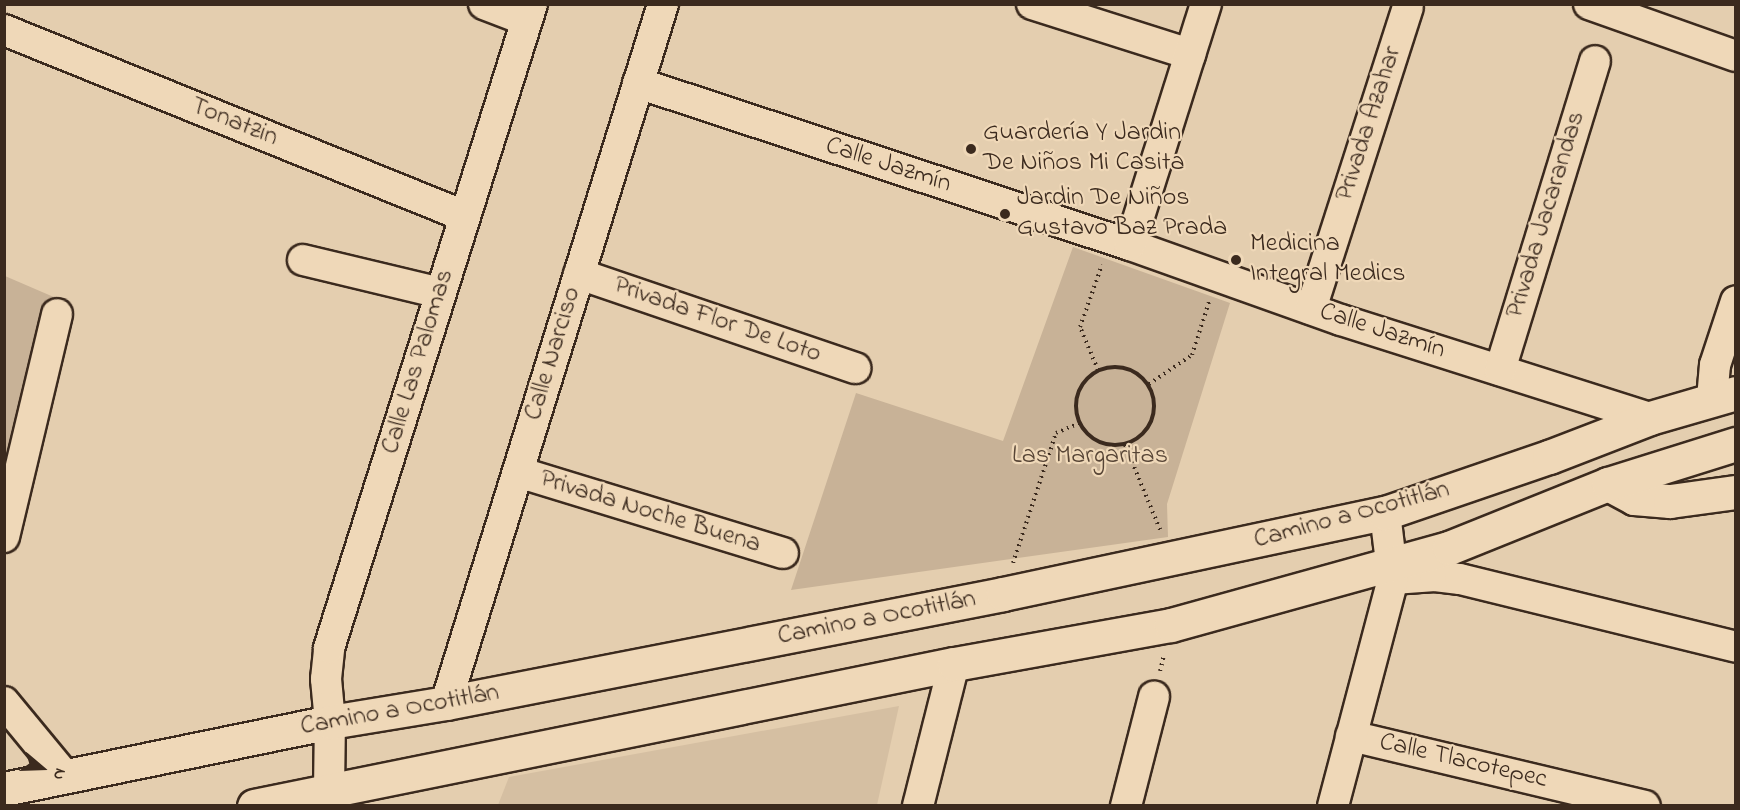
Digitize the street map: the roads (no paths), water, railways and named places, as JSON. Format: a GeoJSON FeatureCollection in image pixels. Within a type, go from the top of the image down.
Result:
{"type":"FeatureCollection","features":[{"type":"Feature","properties":{"kind":"main road","name":"Camino a Ocotitlán"},"geometry":{"type":"LineString","coordinates":[[4,789],[330,722],[446,704],[1003,594],[1385,513],[1549,457],[1650,418],[1724,396]]}},
{"type":"Feature","properties":{"kind":"main road","name":"Camino a Ocotitlán"},"geometry":{"type":"LineString","coordinates":[[254,806],[326,798],[954,664],[1171,625],[1392,571],[1608,484],[1736,444]]}},
{"type":"Feature","properties":{"kind":"main road"},"geometry":{"type":"LineString","coordinates":[[1608,484],[1634,498],[1670,501],[1736,492]]}},
{"type":"Feature","properties":{"kind":"street"},"geometry":{"type":"LineString","coordinates":[[484,4],[529,12]]}},
{"type":"Feature","properties":{"kind":"street","name":"Calle Narciso"},"geometry":{"type":"LineString","coordinates":[[446,704],[663,4]]}},
{"type":"Feature","properties":{"kind":"street"},"geometry":{"type":"LineString","coordinates":[[1032,4],[1190,54]]}},
{"type":"Feature","properties":{"kind":"street"},"geometry":{"type":"LineString","coordinates":[[1120,255],[1206,4]]}},
{"type":"Feature","properties":{"kind":"street"},"geometry":{"type":"LineString","coordinates":[[1589,4],[1736,56]]}},
{"type":"Feature","properties":{"kind":"street","name":"Privada Azahar"},"geometry":{"type":"LineString","coordinates":[[1311,309],[1408,7]]}},
{"type":"Feature","properties":{"kind":"street","name":"Calle Las Palomas"},"geometry":{"type":"LineString","coordinates":[[326,798],[330,722],[326,680],[329,648],[529,12]]}},
{"type":"Feature","properties":{"kind":"street","name":"Tonatzin"},"geometry":{"type":"LineString","coordinates":[[4,30],[464,216]]}},
{"type":"Feature","properties":{"kind":"street","name":"Privada Jacarandas"},"geometry":{"type":"LineString","coordinates":[[1500,370],[1595,61]]}},
{"type":"Feature","properties":{"kind":"street","name":"Calle Jazmín"},"geometry":{"type":"LineString","coordinates":[[638,83],[1120,255],[1311,309],[1650,418]]}},
{"type":"Feature","properties":{"kind":"street"},"geometry":{"type":"LineString","coordinates":[[303,260],[440,293]]}},
{"type":"Feature","properties":{"kind":"street","name":"Privada Flor De Loto"},"geometry":{"type":"LineString","coordinates":[[579,274],[855,368]]}},
{"type":"Feature","properties":{"kind":"street"},"geometry":{"type":"LineString","coordinates":[[1724,396],[1715,365],[1736,301]]}},
{"type":"Feature","properties":{"kind":"street"},"geometry":{"type":"LineString","coordinates":[[4,537],[57,314]]}},
{"type":"Feature","properties":{"kind":"street","name":"Privada Noche Buena"},"geometry":{"type":"LineString","coordinates":[[518,472],[783,553]]}},
{"type":"Feature","properties":{"kind":"street"},"geometry":{"type":"LineString","coordinates":[[1333,806],[1392,571],[1385,513]]}},
{"type":"Feature","properties":{"kind":"street"},"geometry":{"type":"LineString","coordinates":[[1392,571],[1460,579],[1736,647]]}},
{"type":"Feature","properties":{"kind":"street"},"geometry":{"type":"LineString","coordinates":[[918,806],[954,664]]}},
{"type":"Feature","properties":{"kind":"street"},"geometry":{"type":"LineString","coordinates":[[1126,806],[1154,697]]}},
{"type":"Feature","properties":{"kind":"street"},"geometry":{"type":"LineString","coordinates":[[4,702],[65,776]]}},
{"type":"Feature","properties":{"kind":"street","name":"Calle Tlacotepec"},"geometry":{"type":"LineString","coordinates":[[1351,736],[1645,806]]}},
{"type":"Feature","properties":{"kind":"place","name":"Guardería Y Jardin De Niños Mi Casita"},"geometry":{"type":"Point","coordinates":[971,149]}},
{"type":"Feature","properties":{"kind":"place","name":"Jardin De Niños Gustavo Baz Prada"},"geometry":{"type":"Point","coordinates":[1005,214]}},
{"type":"Feature","properties":{"kind":"place","name":"Medicina Integral Medics"},"geometry":{"type":"Point","coordinates":[1236,260]}},
{"type":"Feature","properties":{"kind":"park label","name":"Las Margaritas"},"geometry":{"type":"Point","coordinates":[1090,457]}}]}
